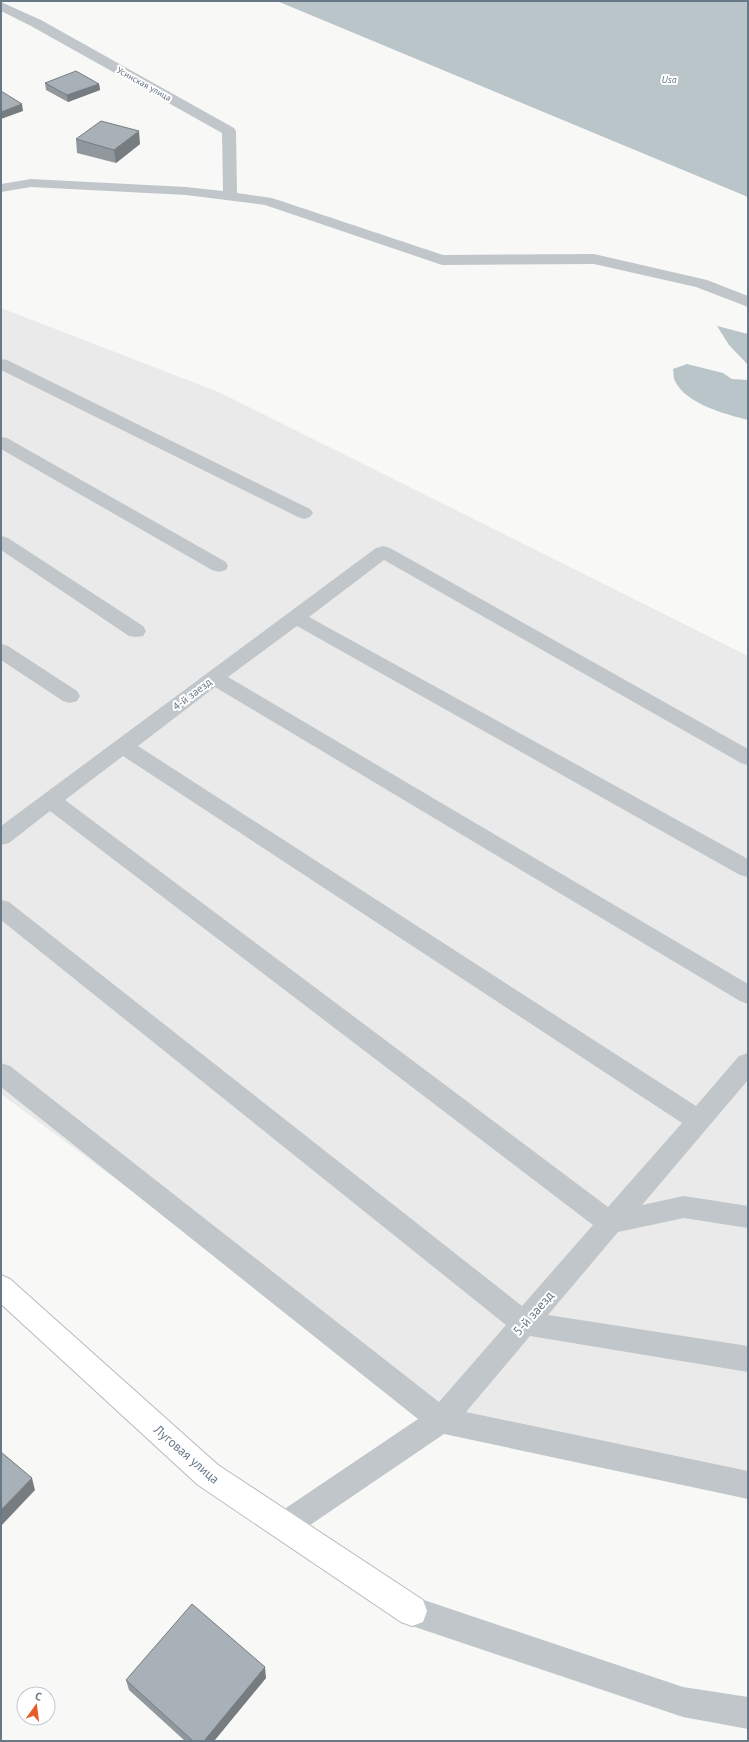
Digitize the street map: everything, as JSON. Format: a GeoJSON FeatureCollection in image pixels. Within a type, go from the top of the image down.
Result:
{"type":"FeatureCollection","features":[{"type":"Feature","properties":{"kind":"main road","name":"Луговая улица"},"geometry":{"type":"LineString","coordinates":[[1,1287],[208,1475],[412,1611]]}},
{"type":"Feature","properties":{"kind":"street","name":"Усинская улица"},"geometry":{"type":"LineString","coordinates":[[1,6],[229,131],[230,196]]}},
{"type":"Feature","properties":{"kind":"street"},"geometry":{"type":"LineString","coordinates":[[1,188],[31,183],[186,191],[268,201],[442,260],[594,259],[701,283],[748,302]]}},
{"type":"Feature","properties":{"kind":"street"},"geometry":{"type":"LineString","coordinates":[[1,364],[304,513]]}},
{"type":"Feature","properties":{"kind":"street"},"geometry":{"type":"LineString","coordinates":[[1,442],[219,566]]}},
{"type":"Feature","properties":{"kind":"street"},"geometry":{"type":"LineString","coordinates":[[1,542],[136,631]]}},
{"type":"Feature","properties":{"kind":"street","name":"4-й заезд"},"geometry":{"type":"LineString","coordinates":[[1,837],[382,552],[748,758]]}},
{"type":"Feature","properties":{"kind":"street"},"geometry":{"type":"LineString","coordinates":[[295,617],[748,869]]}},
{"type":"Feature","properties":{"kind":"street"},"geometry":{"type":"LineString","coordinates":[[1,651],[70,696]]}},
{"type":"Feature","properties":{"kind":"street"},"geometry":{"type":"LineString","coordinates":[[214,678],[748,995]]}},
{"type":"Feature","properties":{"kind":"street"},"geometry":{"type":"LineString","coordinates":[[123,746],[699,1120]]}},
{"type":"Feature","properties":{"kind":"street"},"geometry":{"type":"LineString","coordinates":[[50,800],[610,1223],[684,1207],[748,1217]]}},
{"type":"Feature","properties":{"kind":"street"},"geometry":{"type":"LineString","coordinates":[[1,908],[524,1324],[748,1359]]}},
{"type":"Feature","properties":{"kind":"street","name":"5-й заезд"},"geometry":{"type":"LineString","coordinates":[[284,1526],[441,1420],[699,1120],[745,1072]]}},
{"type":"Feature","properties":{"kind":"street"},"geometry":{"type":"LineString","coordinates":[[1,1073],[441,1420],[748,1486]]}},
{"type":"Feature","properties":{"kind":"street"},"geometry":{"type":"LineString","coordinates":[[412,1611],[683,1702],[748,1712]]}},
{"type":"Feature","properties":{"kind":"shaded area"},"geometry":{"type":"Polygon","coordinates":[[[1,308],[221,393],[748,656],[748,1498],[463,1436],[1,1094],[1,308]]]}},
{"type":"Feature","properties":{"kind":"water","name":"Usa"},"geometry":{"type":"Polygon","coordinates":[[[277,1],[748,1],[748,197],[277,1]]]}},
{"type":"Feature","properties":{"kind":"water"},"geometry":{"type":"Polygon","coordinates":[[[717,326],[748,334],[748,365],[729,345],[717,326]]]}},
{"type":"Feature","properties":{"kind":"water"},"geometry":{"type":"Polygon","coordinates":[[[687,364],[723,373],[732,379],[748,380],[748,420],[728,415],[707,407],[688,396],[680,389],[675,381],[673,369],[687,364]]]}},
{"type":"Feature","properties":{"kind":"building"},"geometry":{"type":"Polygon","coordinates":[[[76,71],[99,84],[67,95],[45,83],[76,71]]]}},
{"type":"Feature","properties":{"kind":"building"},"geometry":{"type":"Polygon","coordinates":[[[1,91],[22,104],[1,112],[1,91]]]}},
{"type":"Feature","properties":{"kind":"building"},"geometry":{"type":"Polygon","coordinates":[[[101,121],[139,131],[114,150],[76,139],[101,121]]]}},
{"type":"Feature","properties":{"kind":"building"},"geometry":{"type":"Polygon","coordinates":[[[1,1452],[32,1478],[1,1510],[1,1452]]]}},
{"type":"Feature","properties":{"kind":"building"},"geometry":{"type":"Polygon","coordinates":[[[192,1604],[265,1667],[204,1741],[193,1741],[126,1680],[192,1604]]]}}]}
